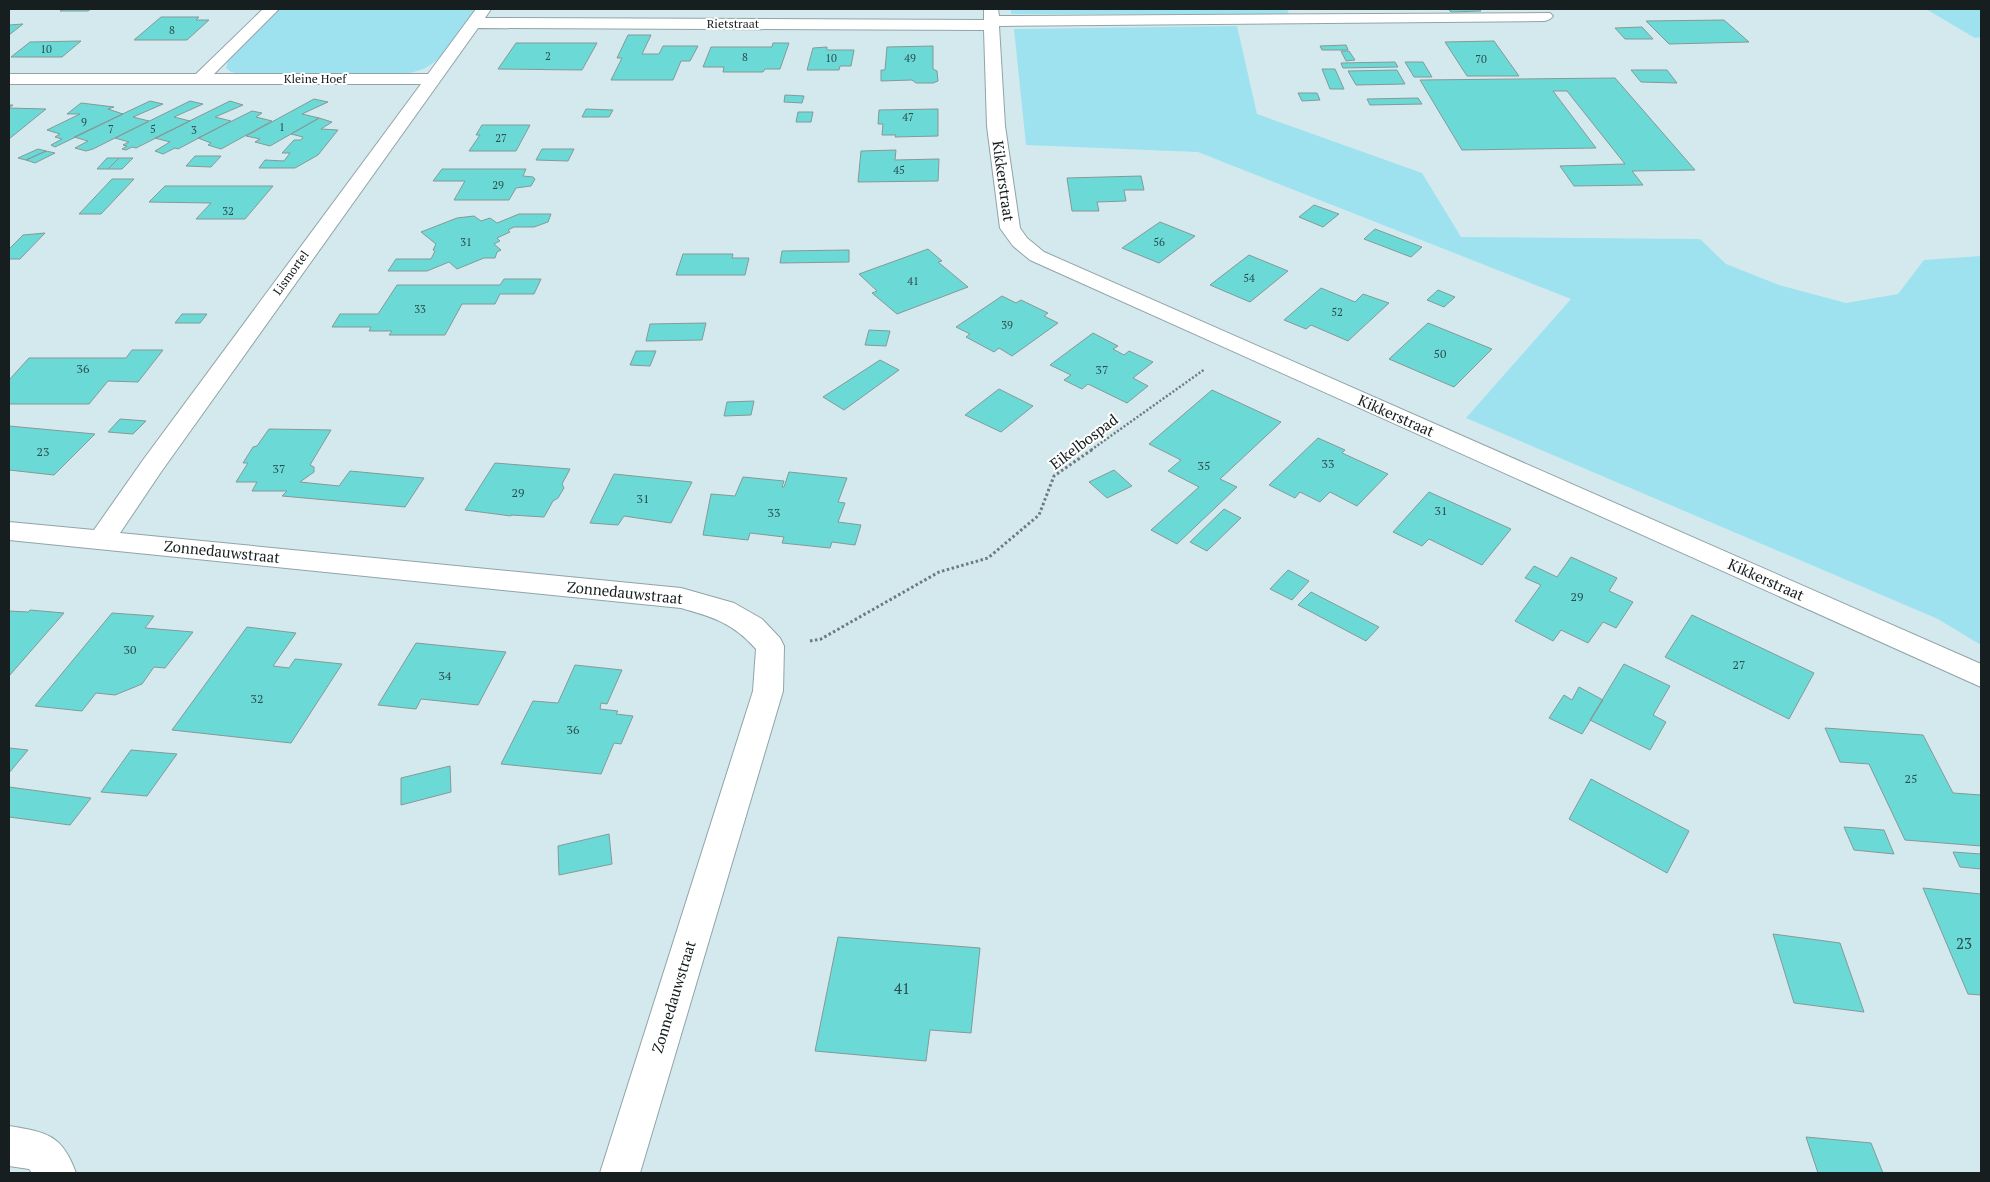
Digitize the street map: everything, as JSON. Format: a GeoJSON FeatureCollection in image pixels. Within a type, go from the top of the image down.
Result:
{"type":"FeatureCollection","features":[{"type":"Feature","properties":{"kind":"street"},"geometry":{"type":"LineString","coordinates":[[199,80],[271,9]]}},
{"type":"Feature","properties":{"kind":"street","name":"Rietstraat"},"geometry":{"type":"LineString","coordinates":[[479,16],[991,18]]}},
{"type":"Feature","properties":{"kind":"street","name":"Lismortel"},"geometry":{"type":"LineString","coordinates":[[101,540],[152,466],[479,16]]}},
{"type":"Feature","properties":{"kind":"street"},"geometry":{"type":"LineString","coordinates":[[991,18],[1545,16]]}},
{"type":"Feature","properties":{"kind":"street","name":"Kikkerstraat"},"geometry":{"type":"LineString","coordinates":[[991,18],[996,126],[1010,228],[1020,242],[1037,256],[1981,676]]}},
{"type":"Feature","properties":{"kind":"street","name":"Kleine Hoef"},"geometry":{"type":"LineString","coordinates":[[9,79],[432,79]]}},
{"type":"Feature","properties":{"kind":"street","name":"Zonnedauwstraat"},"geometry":{"type":"LineString","coordinates":[[9,531],[681,598],[724,610],[752,626],[770,646],[768,691],[620,1173]]}},
{"type":"Feature","properties":{"kind":"street"},"geometry":{"type":"LineString","coordinates":[[9,1146],[40,1151],[56,1173]]}},
{"type":"Feature","properties":{"kind":"path","name":"Eikelbospad"},"geometry":{"type":"LineString","coordinates":[[770,646],[821,639],[939,572],[988,558],[1039,515],[1054,476],[1238,346]]}},
{"type":"Feature","properties":{"kind":"shaded area"},"geometry":{"type":"Polygon","coordinates":[[[280,9],[476,9],[438,59],[423,69],[408,73],[392,75],[245,75],[231,72],[226,68],[228,61],[280,9]]]}},
{"type":"Feature","properties":{"kind":"shaded area"},"geometry":{"type":"Polygon","coordinates":[[[1011,9],[1287,9],[1289,14],[1011,14],[1011,9]]]}},
{"type":"Feature","properties":{"kind":"shaded area"},"geometry":{"type":"Polygon","coordinates":[[[1926,9],[1981,9],[1981,37],[1975,38],[1926,9]]]}},
{"type":"Feature","properties":{"kind":"shaded area"},"geometry":{"type":"Polygon","coordinates":[[[1237,26],[1257,114],[1422,173],[1461,237],[1700,239],[1726,264],[1779,285],[1846,303],[1898,294],[1924,260],[1981,256],[1981,645],[1938,619],[1466,418],[1571,299],[1198,152],[1026,145],[1014,29],[1237,26]]]}},
{"type":"Feature","properties":{"kind":"building"},"geometry":{"type":"Polygon","coordinates":[[[64,9],[91,9],[88,11],[60,11],[64,9]]]}},
{"type":"Feature","properties":{"kind":"building"},"geometry":{"type":"Polygon","coordinates":[[[1448,9],[1479,9],[1481,11],[1451,12],[1448,9]]]}},
{"type":"Feature","properties":{"kind":"building"},"geometry":{"type":"Polygon","coordinates":[[[161,17],[199,17],[196,20],[209,20],[187,40],[134,40],[161,17]]]}},
{"type":"Feature","properties":{"kind":"building"},"geometry":{"type":"Polygon","coordinates":[[[1724,20],[1749,42],[1669,44],[1646,21],[1724,20]]]}},
{"type":"Feature","properties":{"kind":"building"},"geometry":{"type":"Polygon","coordinates":[[[23,24],[9,35],[9,25],[23,24]]]}},
{"type":"Feature","properties":{"kind":"building"},"geometry":{"type":"Polygon","coordinates":[[[1642,27],[1653,39],[1625,39],[1615,28],[1642,27]]]}},
{"type":"Feature","properties":{"kind":"building"},"geometry":{"type":"Polygon","coordinates":[[[628,35],[651,35],[642,54],[659,54],[663,46],[698,46],[690,61],[681,61],[673,80],[611,80],[622,58],[617,58],[628,35]]]}},
{"type":"Feature","properties":{"kind":"building"},"geometry":{"type":"Polygon","coordinates":[[[81,41],[62,57],[11,57],[30,42],[81,41]]]}},
{"type":"Feature","properties":{"kind":"building"},"geometry":{"type":"Polygon","coordinates":[[[1494,41],[1519,76],[1467,76],[1445,42],[1494,41]]]}},
{"type":"Feature","properties":{"kind":"building"},"geometry":{"type":"Polygon","coordinates":[[[516,43],[597,43],[582,70],[498,69],[516,43]]]}},
{"type":"Feature","properties":{"kind":"building"},"geometry":{"type":"Polygon","coordinates":[[[773,43],[789,43],[780,69],[765,69],[763,72],[723,72],[724,67],[703,67],[711,47],[772,47],[773,43]]]}},
{"type":"Feature","properties":{"kind":"building"},"geometry":{"type":"Polygon","coordinates":[[[1346,45],[1348,50],[1322,50],[1320,46],[1346,45]]]}},
{"type":"Feature","properties":{"kind":"building"},"geometry":{"type":"Polygon","coordinates":[[[933,46],[933,69],[937,71],[938,81],[933,83],[916,83],[912,80],[881,81],[881,70],[885,70],[887,47],[933,46]]]}},
{"type":"Feature","properties":{"kind":"building"},"geometry":{"type":"Polygon","coordinates":[[[827,47],[827,50],[854,50],[851,66],[840,66],[839,70],[807,70],[813,48],[827,47]]]}},
{"type":"Feature","properties":{"kind":"building"},"geometry":{"type":"Polygon","coordinates":[[[1341,51],[1349,51],[1355,60],[1346,61],[1341,51]]]}},
{"type":"Feature","properties":{"kind":"building"},"geometry":{"type":"Polygon","coordinates":[[[1395,62],[1398,67],[1343,68],[1341,63],[1395,62]]]}},
{"type":"Feature","properties":{"kind":"building"},"geometry":{"type":"Polygon","coordinates":[[[1405,62],[1423,62],[1432,77],[1414,77],[1405,62]]]}},
{"type":"Feature","properties":{"kind":"building"},"geometry":{"type":"Polygon","coordinates":[[[1322,69],[1335,69],[1344,89],[1330,89],[1322,69]]]}},
{"type":"Feature","properties":{"kind":"building"},"geometry":{"type":"Polygon","coordinates":[[[1397,70],[1405,84],[1356,85],[1348,71],[1397,70]]]}},
{"type":"Feature","properties":{"kind":"building"},"geometry":{"type":"Polygon","coordinates":[[[1631,70],[1667,70],[1677,83],[1641,82],[1631,70]]]}},
{"type":"Feature","properties":{"kind":"building"},"geometry":{"type":"Polygon","coordinates":[[[1615,78],[1695,170],[1632,171],[1643,185],[1574,186],[1560,166],[1625,164],[1567,91],[1553,91],[1596,148],[1462,150],[1420,80],[1615,78]]]}},
{"type":"Feature","properties":{"kind":"building"},"geometry":{"type":"Polygon","coordinates":[[[1298,93],[1317,93],[1320,100],[1302,101],[1298,93]]]}},
{"type":"Feature","properties":{"kind":"building"},"geometry":{"type":"Polygon","coordinates":[[[785,95],[804,96],[802,103],[784,102],[785,95]]]}},
{"type":"Feature","properties":{"kind":"building"},"geometry":{"type":"Polygon","coordinates":[[[1418,98],[1422,104],[1370,105],[1367,99],[1418,98]]]}},
{"type":"Feature","properties":{"kind":"building"},"geometry":{"type":"Polygon","coordinates":[[[314,99],[328,102],[302,114],[319,118],[270,146],[255,142],[260,139],[246,136],[314,99]]]}},
{"type":"Feature","properties":{"kind":"building"},"geometry":{"type":"Polygon","coordinates":[[[150,101],[163,104],[133,117],[149,121],[93,149],[86,151],[75,148],[88,141],[74,137],[150,101]]]}},
{"type":"Feature","properties":{"kind":"building"},"geometry":{"type":"Polygon","coordinates":[[[190,101],[203,104],[174,117],[190,121],[136,148],[122,149],[127,146],[123,145],[129,142],[115,138],[190,101]]]}},
{"type":"Feature","properties":{"kind":"building"},"geometry":{"type":"Polygon","coordinates":[[[230,101],[243,105],[215,117],[231,121],[178,149],[175,148],[163,154],[155,151],[170,142],[155,138],[230,101]]]}},
{"type":"Feature","properties":{"kind":"building"},"geometry":{"type":"Polygon","coordinates":[[[81,103],[114,107],[108,109],[123,114],[55,147],[51,145],[62,139],[55,137],[60,134],[47,130],[80,114],[67,114],[81,103]]]}},
{"type":"Feature","properties":{"kind":"building"},"geometry":{"type":"Polygon","coordinates":[[[9,108],[46,109],[9,139],[9,108]]]}},
{"type":"Feature","properties":{"kind":"building"},"geometry":{"type":"Polygon","coordinates":[[[586,109],[613,110],[609,117],[582,117],[586,109]]]}},
{"type":"Feature","properties":{"kind":"building"},"geometry":{"type":"Polygon","coordinates":[[[938,109],[938,136],[895,137],[896,135],[882,135],[883,124],[878,124],[879,110],[938,109]]]}},
{"type":"Feature","properties":{"kind":"building"},"geometry":{"type":"Polygon","coordinates":[[[252,111],[262,113],[256,117],[272,121],[221,149],[208,145],[211,143],[198,138],[252,111]]]}},
{"type":"Feature","properties":{"kind":"building"},"geometry":{"type":"Polygon","coordinates":[[[798,112],[813,112],[811,122],[796,122],[798,112]]]}},
{"type":"Feature","properties":{"kind":"building"},"geometry":{"type":"Polygon","coordinates":[[[319,118],[332,122],[321,129],[338,130],[318,155],[295,168],[259,168],[265,160],[284,161],[290,153],[282,153],[294,140],[301,140],[303,137],[291,134],[319,118]]]}},
{"type":"Feature","properties":{"kind":"building"},"geometry":{"type":"Polygon","coordinates":[[[482,125],[530,125],[516,151],[469,151],[480,135],[476,135],[482,125]]]}},
{"type":"Feature","properties":{"kind":"building"},"geometry":{"type":"Polygon","coordinates":[[[38,149],[46,151],[26,160],[18,158],[38,149]]]}},
{"type":"Feature","properties":{"kind":"building"},"geometry":{"type":"Polygon","coordinates":[[[542,149],[574,149],[568,161],[536,160],[542,149]]]}},
{"type":"Feature","properties":{"kind":"building"},"geometry":{"type":"Polygon","coordinates":[[[896,150],[895,160],[939,159],[938,181],[858,182],[861,151],[896,150]]]}},
{"type":"Feature","properties":{"kind":"building"},"geometry":{"type":"Polygon","coordinates":[[[46,151],[55,153],[35,163],[26,160],[46,151]]]}},
{"type":"Feature","properties":{"kind":"building"},"geometry":{"type":"Polygon","coordinates":[[[195,156],[221,156],[211,167],[186,166],[195,156]]]}},
{"type":"Feature","properties":{"kind":"building"},"geometry":{"type":"Polygon","coordinates":[[[107,158],[119,158],[108,169],[97,169],[107,158]]]}},
{"type":"Feature","properties":{"kind":"building"},"geometry":{"type":"Polygon","coordinates":[[[119,158],[133,158],[122,169],[108,169],[119,158]]]}},
{"type":"Feature","properties":{"kind":"building"},"geometry":{"type":"Polygon","coordinates":[[[442,169],[526,169],[523,176],[535,179],[531,186],[516,188],[509,200],[454,200],[465,181],[433,181],[442,169]]]}},
{"type":"Feature","properties":{"kind":"building"},"geometry":{"type":"Polygon","coordinates":[[[1141,176],[1144,190],[1124,190],[1126,201],[1097,202],[1099,211],[1072,211],[1067,178],[1141,176]]]}},
{"type":"Feature","properties":{"kind":"building"},"geometry":{"type":"Polygon","coordinates":[[[112,179],[134,179],[101,214],[79,214],[112,179]]]}},
{"type":"Feature","properties":{"kind":"building"},"geometry":{"type":"Polygon","coordinates":[[[165,186],[273,186],[245,219],[196,219],[211,203],[149,202],[165,186]]]}},
{"type":"Feature","properties":{"kind":"building"},"geometry":{"type":"Polygon","coordinates":[[[1314,205],[1339,214],[1323,227],[1299,217],[1314,205]]]}},
{"type":"Feature","properties":{"kind":"building"},"geometry":{"type":"Polygon","coordinates":[[[519,214],[551,214],[548,222],[534,227],[514,227],[508,230],[510,232],[497,238],[500,241],[494,244],[501,250],[497,252],[495,258],[484,258],[457,269],[449,262],[427,271],[388,271],[396,259],[431,259],[436,244],[421,232],[457,218],[474,216],[481,221],[490,218],[497,223],[519,214]]]}},
{"type":"Feature","properties":{"kind":"building"},"geometry":{"type":"Polygon","coordinates":[[[1160,222],[1195,236],[1159,263],[1122,248],[1160,222]]]}},
{"type":"Feature","properties":{"kind":"building"},"geometry":{"type":"Polygon","coordinates":[[[1375,229],[1422,247],[1411,257],[1364,239],[1375,229]]]}},
{"type":"Feature","properties":{"kind":"building"},"geometry":{"type":"Polygon","coordinates":[[[45,233],[20,259],[9,259],[9,249],[23,235],[45,233]]]}},
{"type":"Feature","properties":{"kind":"building"},"geometry":{"type":"Polygon","coordinates":[[[928,249],[942,261],[938,262],[968,287],[897,314],[872,293],[877,291],[859,274],[928,249]]]}},
{"type":"Feature","properties":{"kind":"building"},"geometry":{"type":"Polygon","coordinates":[[[849,250],[849,262],[780,263],[782,251],[849,250]]]}},
{"type":"Feature","properties":{"kind":"building"},"geometry":{"type":"Polygon","coordinates":[[[683,254],[733,254],[732,258],[749,258],[745,275],[676,275],[683,254]]]}},
{"type":"Feature","properties":{"kind":"building"},"geometry":{"type":"Polygon","coordinates":[[[1249,255],[1288,271],[1250,302],[1210,285],[1249,255]]]}},
{"type":"Feature","properties":{"kind":"building"},"geometry":{"type":"Polygon","coordinates":[[[504,279],[541,279],[534,294],[500,294],[495,304],[462,304],[445,335],[389,335],[392,331],[369,331],[371,327],[332,327],[340,314],[378,314],[397,285],[500,285],[504,279]]]}},
{"type":"Feature","properties":{"kind":"building"},"geometry":{"type":"Polygon","coordinates":[[[1321,288],[1355,302],[1363,294],[1389,303],[1348,341],[1311,325],[1306,329],[1284,320],[1321,288]]]}},
{"type":"Feature","properties":{"kind":"building"},"geometry":{"type":"Polygon","coordinates":[[[1438,290],[1455,297],[1444,307],[1427,300],[1438,290]]]}},
{"type":"Feature","properties":{"kind":"building"},"geometry":{"type":"Polygon","coordinates":[[[1002,296],[1016,303],[1021,300],[1048,313],[1044,316],[1058,323],[1012,356],[999,348],[994,352],[966,337],[970,334],[956,327],[1002,296]]]}},
{"type":"Feature","properties":{"kind":"building"},"geometry":{"type":"Polygon","coordinates":[[[182,314],[207,314],[200,323],[175,323],[182,314]]]}},
{"type":"Feature","properties":{"kind":"building"},"geometry":{"type":"Polygon","coordinates":[[[706,323],[702,340],[646,341],[650,324],[706,323]]]}},
{"type":"Feature","properties":{"kind":"building"},"geometry":{"type":"Polygon","coordinates":[[[1428,323],[1492,349],[1454,387],[1389,359],[1428,323]]]}},
{"type":"Feature","properties":{"kind":"building"},"geometry":{"type":"Polygon","coordinates":[[[869,330],[890,331],[886,346],[865,345],[869,330]]]}},
{"type":"Feature","properties":{"kind":"building"},"geometry":{"type":"Polygon","coordinates":[[[1093,333],[1118,346],[1113,349],[1124,355],[1129,351],[1153,362],[1133,378],[1148,386],[1127,403],[1088,384],[1082,389],[1064,380],[1071,375],[1050,365],[1093,333]]]}},
{"type":"Feature","properties":{"kind":"building"},"geometry":{"type":"Polygon","coordinates":[[[132,350],[163,350],[138,382],[108,381],[89,404],[9,404],[9,380],[29,358],[126,358],[132,350]]]}},
{"type":"Feature","properties":{"kind":"building"},"geometry":{"type":"Polygon","coordinates":[[[636,351],[656,351],[650,366],[630,365],[636,351]]]}},
{"type":"Feature","properties":{"kind":"building"},"geometry":{"type":"Polygon","coordinates":[[[880,360],[899,370],[844,410],[823,397],[880,360]]]}},
{"type":"Feature","properties":{"kind":"building"},"geometry":{"type":"Polygon","coordinates":[[[999,389],[1033,406],[1001,432],[965,415],[999,389]]]}},
{"type":"Feature","properties":{"kind":"building"},"geometry":{"type":"Polygon","coordinates":[[[1212,390],[1281,422],[1220,479],[1237,487],[1177,544],[1151,530],[1199,487],[1168,471],[1181,460],[1149,444],[1212,390]]]}},
{"type":"Feature","properties":{"kind":"building"},"geometry":{"type":"Polygon","coordinates":[[[754,401],[751,415],[724,416],[727,402],[754,401]]]}},
{"type":"Feature","properties":{"kind":"building"},"geometry":{"type":"Polygon","coordinates":[[[120,419],[146,421],[133,434],[108,432],[120,419]]]}},
{"type":"Feature","properties":{"kind":"building"},"geometry":{"type":"Polygon","coordinates":[[[9,426],[95,434],[54,475],[9,470],[9,426]]]}},
{"type":"Feature","properties":{"kind":"building"},"geometry":{"type":"Polygon","coordinates":[[[269,429],[331,430],[310,465],[314,467],[314,472],[300,482],[339,486],[350,471],[424,478],[405,507],[282,496],[287,491],[252,491],[257,482],[236,482],[248,463],[243,463],[253,447],[257,446],[269,429]]]}},
{"type":"Feature","properties":{"kind":"building"},"geometry":{"type":"Polygon","coordinates":[[[1318,438],[1345,450],[1342,453],[1388,474],[1357,506],[1330,492],[1320,502],[1300,492],[1295,498],[1269,485],[1318,438]]]}},
{"type":"Feature","properties":{"kind":"building"},"geometry":{"type":"Polygon","coordinates":[[[495,463],[570,469],[562,484],[564,488],[558,498],[553,501],[544,517],[511,516],[465,510],[495,463]]]}},
{"type":"Feature","properties":{"kind":"building"},"geometry":{"type":"Polygon","coordinates":[[[1114,470],[1132,486],[1107,498],[1089,482],[1114,470]]]}},
{"type":"Feature","properties":{"kind":"building"},"geometry":{"type":"Polygon","coordinates":[[[789,472],[847,478],[838,502],[845,503],[838,522],[861,525],[855,545],[832,542],[830,548],[782,543],[784,537],[750,533],[748,540],[703,535],[711,494],[735,496],[743,477],[784,481],[782,487],[784,487],[789,472]]]}},
{"type":"Feature","properties":{"kind":"building"},"geometry":{"type":"Polygon","coordinates":[[[614,474],[692,482],[671,523],[624,516],[618,525],[590,523],[614,474]]]}},
{"type":"Feature","properties":{"kind":"building"},"geometry":{"type":"Polygon","coordinates":[[[1429,492],[1511,529],[1482,565],[1429,539],[1422,546],[1393,532],[1429,492]]]}},
{"type":"Feature","properties":{"kind":"building"},"geometry":{"type":"Polygon","coordinates":[[[1224,509],[1241,518],[1207,551],[1190,542],[1224,509]]]}},
{"type":"Feature","properties":{"kind":"building"},"geometry":{"type":"Polygon","coordinates":[[[1571,557],[1617,578],[1609,591],[1633,602],[1616,628],[1603,622],[1588,643],[1561,630],[1553,641],[1515,621],[1541,585],[1525,578],[1534,566],[1557,577],[1571,557]]]}},
{"type":"Feature","properties":{"kind":"building"},"geometry":{"type":"Polygon","coordinates":[[[1288,570],[1309,581],[1292,600],[1270,589],[1288,570]]]}},
{"type":"Feature","properties":{"kind":"building"},"geometry":{"type":"Polygon","coordinates":[[[1311,592],[1379,627],[1366,641],[1298,605],[1311,592]]]}},
{"type":"Feature","properties":{"kind":"building"},"geometry":{"type":"Polygon","coordinates":[[[30,610],[64,613],[9,676],[9,611],[28,612],[30,610]]]}},
{"type":"Feature","properties":{"kind":"building"},"geometry":{"type":"Polygon","coordinates":[[[112,613],[154,616],[145,628],[193,632],[165,668],[154,667],[142,684],[115,695],[96,693],[82,711],[35,706],[112,613]]]}},
{"type":"Feature","properties":{"kind":"building"},"geometry":{"type":"Polygon","coordinates":[[[1692,615],[1814,673],[1789,719],[1665,657],[1692,615]]]}},
{"type":"Feature","properties":{"kind":"building"},"geometry":{"type":"Polygon","coordinates":[[[247,627],[296,633],[273,666],[289,668],[295,659],[342,664],[291,743],[172,730],[247,627]]]}},
{"type":"Feature","properties":{"kind":"building"},"geometry":{"type":"Polygon","coordinates":[[[416,643],[506,652],[478,705],[421,699],[416,709],[378,705],[416,643]]]}},
{"type":"Feature","properties":{"kind":"building"},"geometry":{"type":"Polygon","coordinates":[[[1624,664],[1670,686],[1653,715],[1666,722],[1650,750],[1590,720],[1624,664]]]}},
{"type":"Feature","properties":{"kind":"building"},"geometry":{"type":"Polygon","coordinates":[[[575,665],[622,670],[607,704],[601,703],[600,709],[618,711],[616,714],[633,716],[621,744],[614,743],[601,774],[501,764],[533,701],[558,703],[575,665]]]}},
{"type":"Feature","properties":{"kind":"building"},"geometry":{"type":"Polygon","coordinates":[[[1579,687],[1603,700],[1582,734],[1549,718],[1564,695],[1572,700],[1579,687]]]}},
{"type":"Feature","properties":{"kind":"building"},"geometry":{"type":"Polygon","coordinates":[[[1825,728],[1923,735],[1953,793],[1981,795],[1981,846],[1905,840],[1869,764],[1840,762],[1825,728]]]}},
{"type":"Feature","properties":{"kind":"building"},"geometry":{"type":"Polygon","coordinates":[[[9,748],[28,750],[9,773],[9,748]]]}},
{"type":"Feature","properties":{"kind":"building"},"geometry":{"type":"Polygon","coordinates":[[[131,750],[177,754],[147,796],[101,792],[131,750]]]}},
{"type":"Feature","properties":{"kind":"building"},"geometry":{"type":"Polygon","coordinates":[[[450,766],[451,792],[401,805],[401,778],[450,766]]]}},
{"type":"Feature","properties":{"kind":"building"},"geometry":{"type":"Polygon","coordinates":[[[1591,779],[1689,831],[1667,873],[1569,819],[1591,779]]]}},
{"type":"Feature","properties":{"kind":"building"},"geometry":{"type":"Polygon","coordinates":[[[9,787],[91,798],[70,825],[9,817],[9,787]]]}},
{"type":"Feature","properties":{"kind":"building"},"geometry":{"type":"Polygon","coordinates":[[[1844,827],[1884,830],[1894,854],[1854,850],[1844,827]]]}},
{"type":"Feature","properties":{"kind":"building"},"geometry":{"type":"Polygon","coordinates":[[[609,834],[612,864],[559,875],[558,846],[609,834]]]}},
{"type":"Feature","properties":{"kind":"building"},"geometry":{"type":"Polygon","coordinates":[[[1953,852],[1981,854],[1981,869],[1960,867],[1953,852]]]}},
{"type":"Feature","properties":{"kind":"building"},"geometry":{"type":"Polygon","coordinates":[[[1923,888],[1981,894],[1981,995],[1968,994],[1923,888]]]}},
{"type":"Feature","properties":{"kind":"building"},"geometry":{"type":"Polygon","coordinates":[[[1773,934],[1840,943],[1864,1012],[1794,1003],[1773,934]]]}},
{"type":"Feature","properties":{"kind":"building"},"geometry":{"type":"Polygon","coordinates":[[[838,937],[980,948],[971,1033],[930,1030],[926,1061],[815,1051],[838,937]]]}},
{"type":"Feature","properties":{"kind":"building"},"geometry":{"type":"Polygon","coordinates":[[[1806,1137],[1871,1143],[1883,1173],[1818,1173],[1806,1137]]]}}]}
